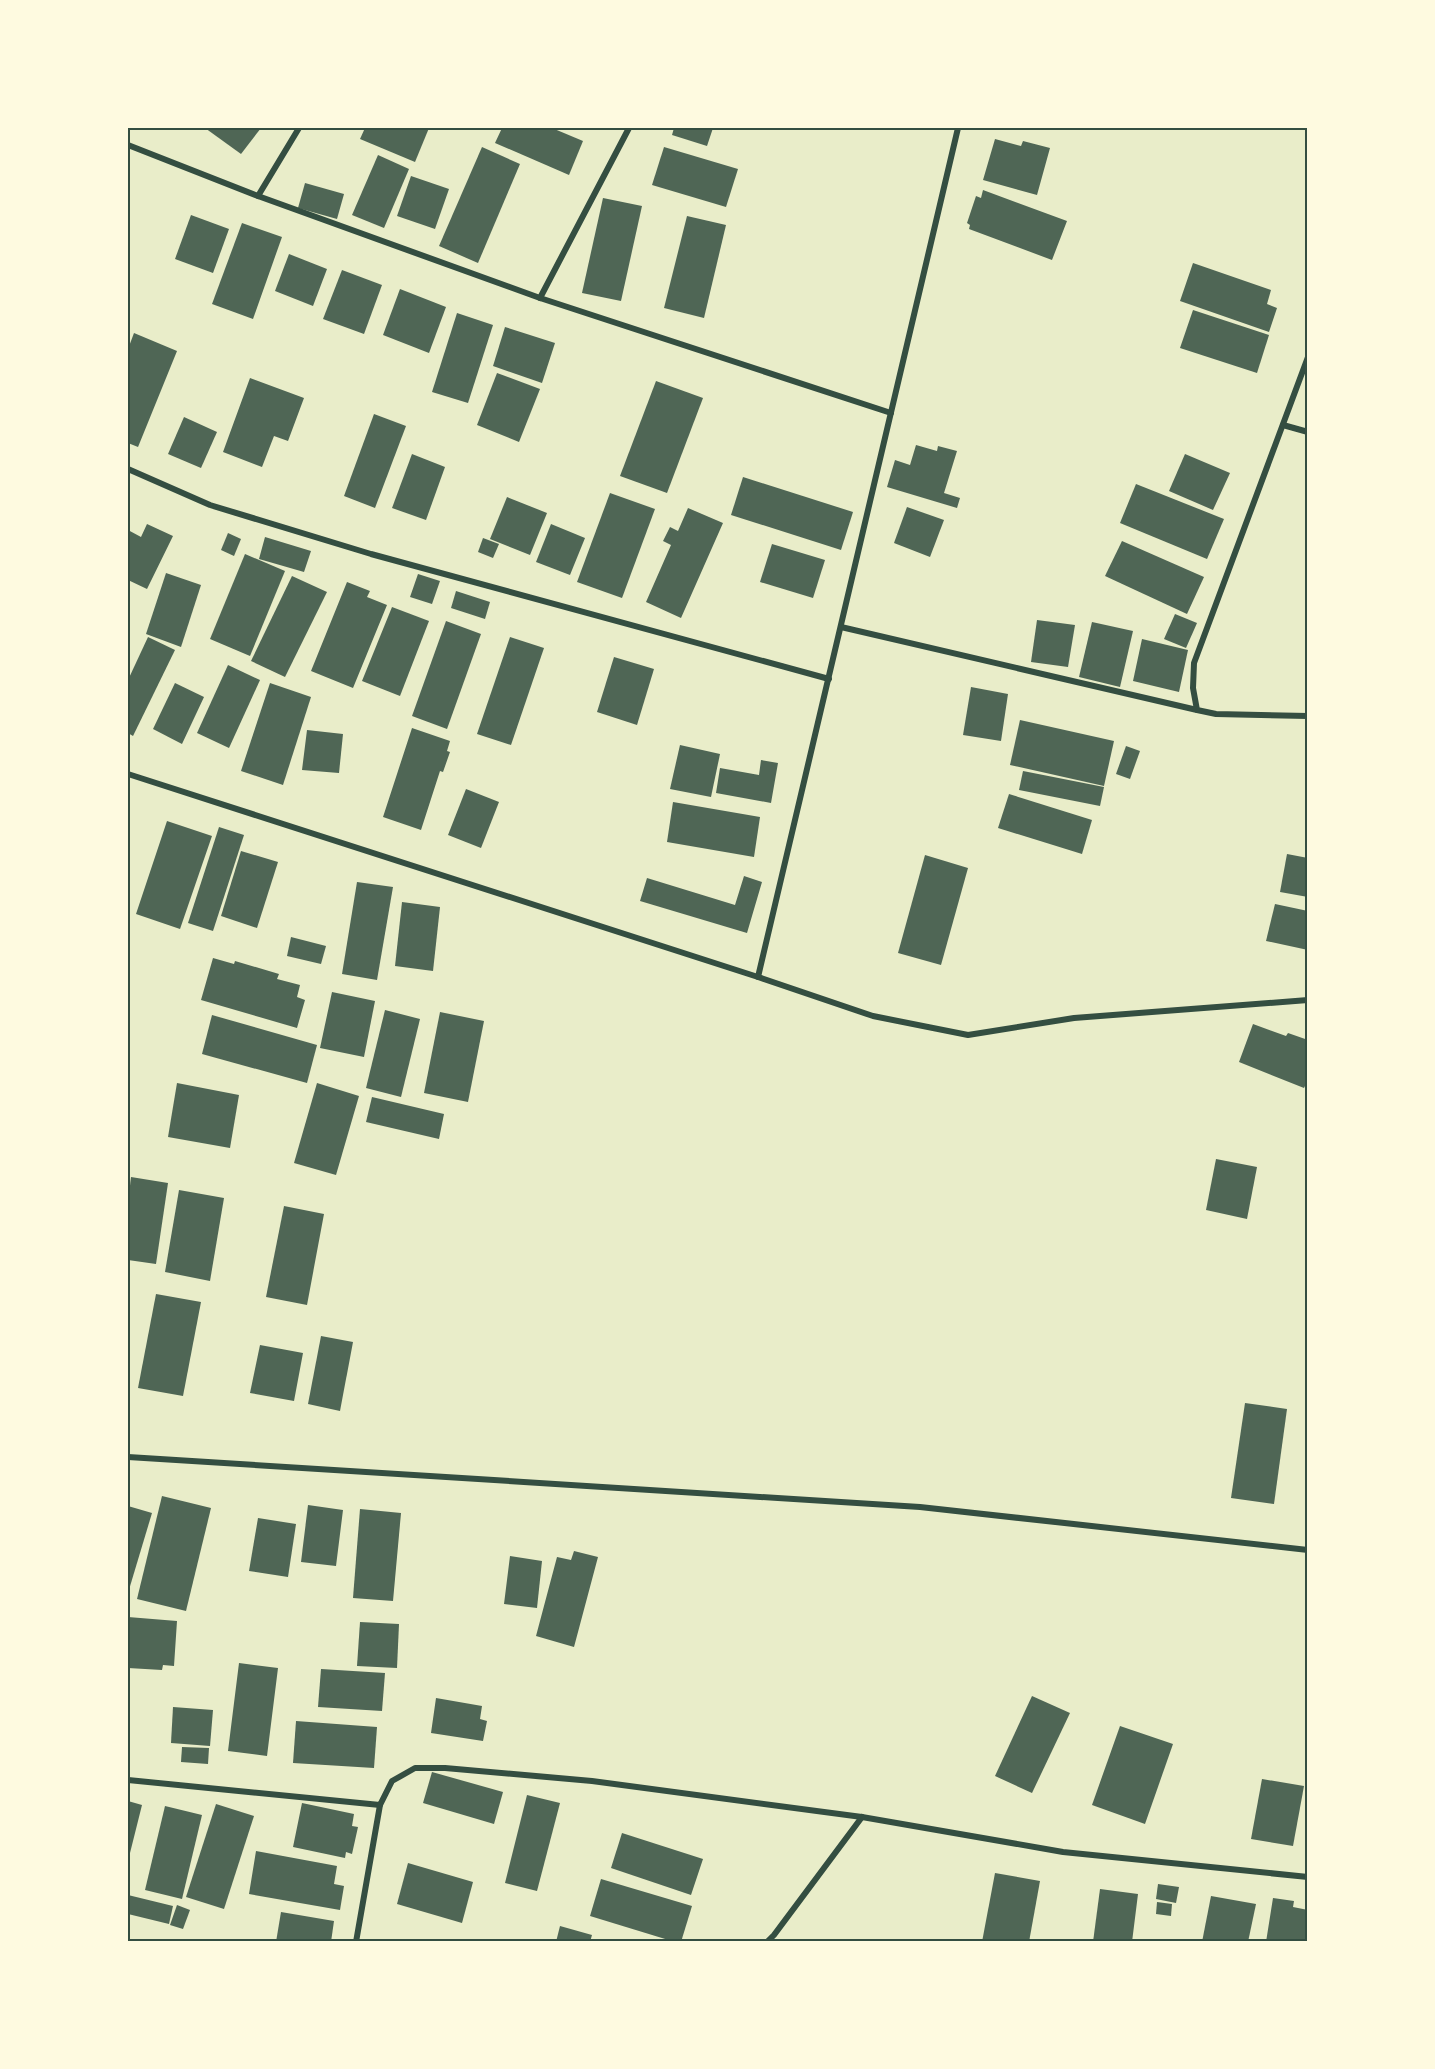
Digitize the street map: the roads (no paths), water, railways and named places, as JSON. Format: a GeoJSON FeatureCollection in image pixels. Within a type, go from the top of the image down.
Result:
{"type":"FeatureCollection","features":[{"type":"Feature","properties":{"kind":"street"},"geometry":{"type":"LineString","coordinates":[[258,196],[299,128]]}},
{"type":"Feature","properties":{"kind":"street"},"geometry":{"type":"LineString","coordinates":[[540,297],[629,128]]}},
{"type":"Feature","properties":{"kind":"street"},"geometry":{"type":"LineString","coordinates":[[759,977],[958,128]]}},
{"type":"Feature","properties":{"kind":"street"},"geometry":{"type":"LineString","coordinates":[[128,145],[258,196],[540,297],[891,413]]}},
{"type":"Feature","properties":{"kind":"street"},"geometry":{"type":"LineString","coordinates":[[1197,710],[1193,688],[1194,663],[1308,357]]}},
{"type":"Feature","properties":{"kind":"street"},"geometry":{"type":"LineString","coordinates":[[1283,424],[1308,432]]}},
{"type":"Feature","properties":{"kind":"street"},"geometry":{"type":"LineString","coordinates":[[128,469],[210,505],[371,555],[829,679]]}},
{"type":"Feature","properties":{"kind":"street"},"geometry":{"type":"LineString","coordinates":[[841,627],[1216,714],[1308,716]]}},
{"type":"Feature","properties":{"kind":"street"},"geometry":{"type":"LineString","coordinates":[[128,774],[759,977],[873,1016],[968,1035],[1074,1018],[1308,1000]]}},
{"type":"Feature","properties":{"kind":"street"},"geometry":{"type":"LineString","coordinates":[[128,1457],[920,1507],[1308,1550]]}},
{"type":"Feature","properties":{"kind":"street"},"geometry":{"type":"LineString","coordinates":[[356,1941],[380,1805],[392,1781],[416,1768],[445,1768],[592,1781],[862,1817],[1063,1852],[1308,1877]]}},
{"type":"Feature","properties":{"kind":"street"},"geometry":{"type":"LineString","coordinates":[[128,1780],[380,1805]]}},
{"type":"Feature","properties":{"kind":"street"},"geometry":{"type":"LineString","coordinates":[[767,1941],[774,1935],[862,1817]]}}]}
